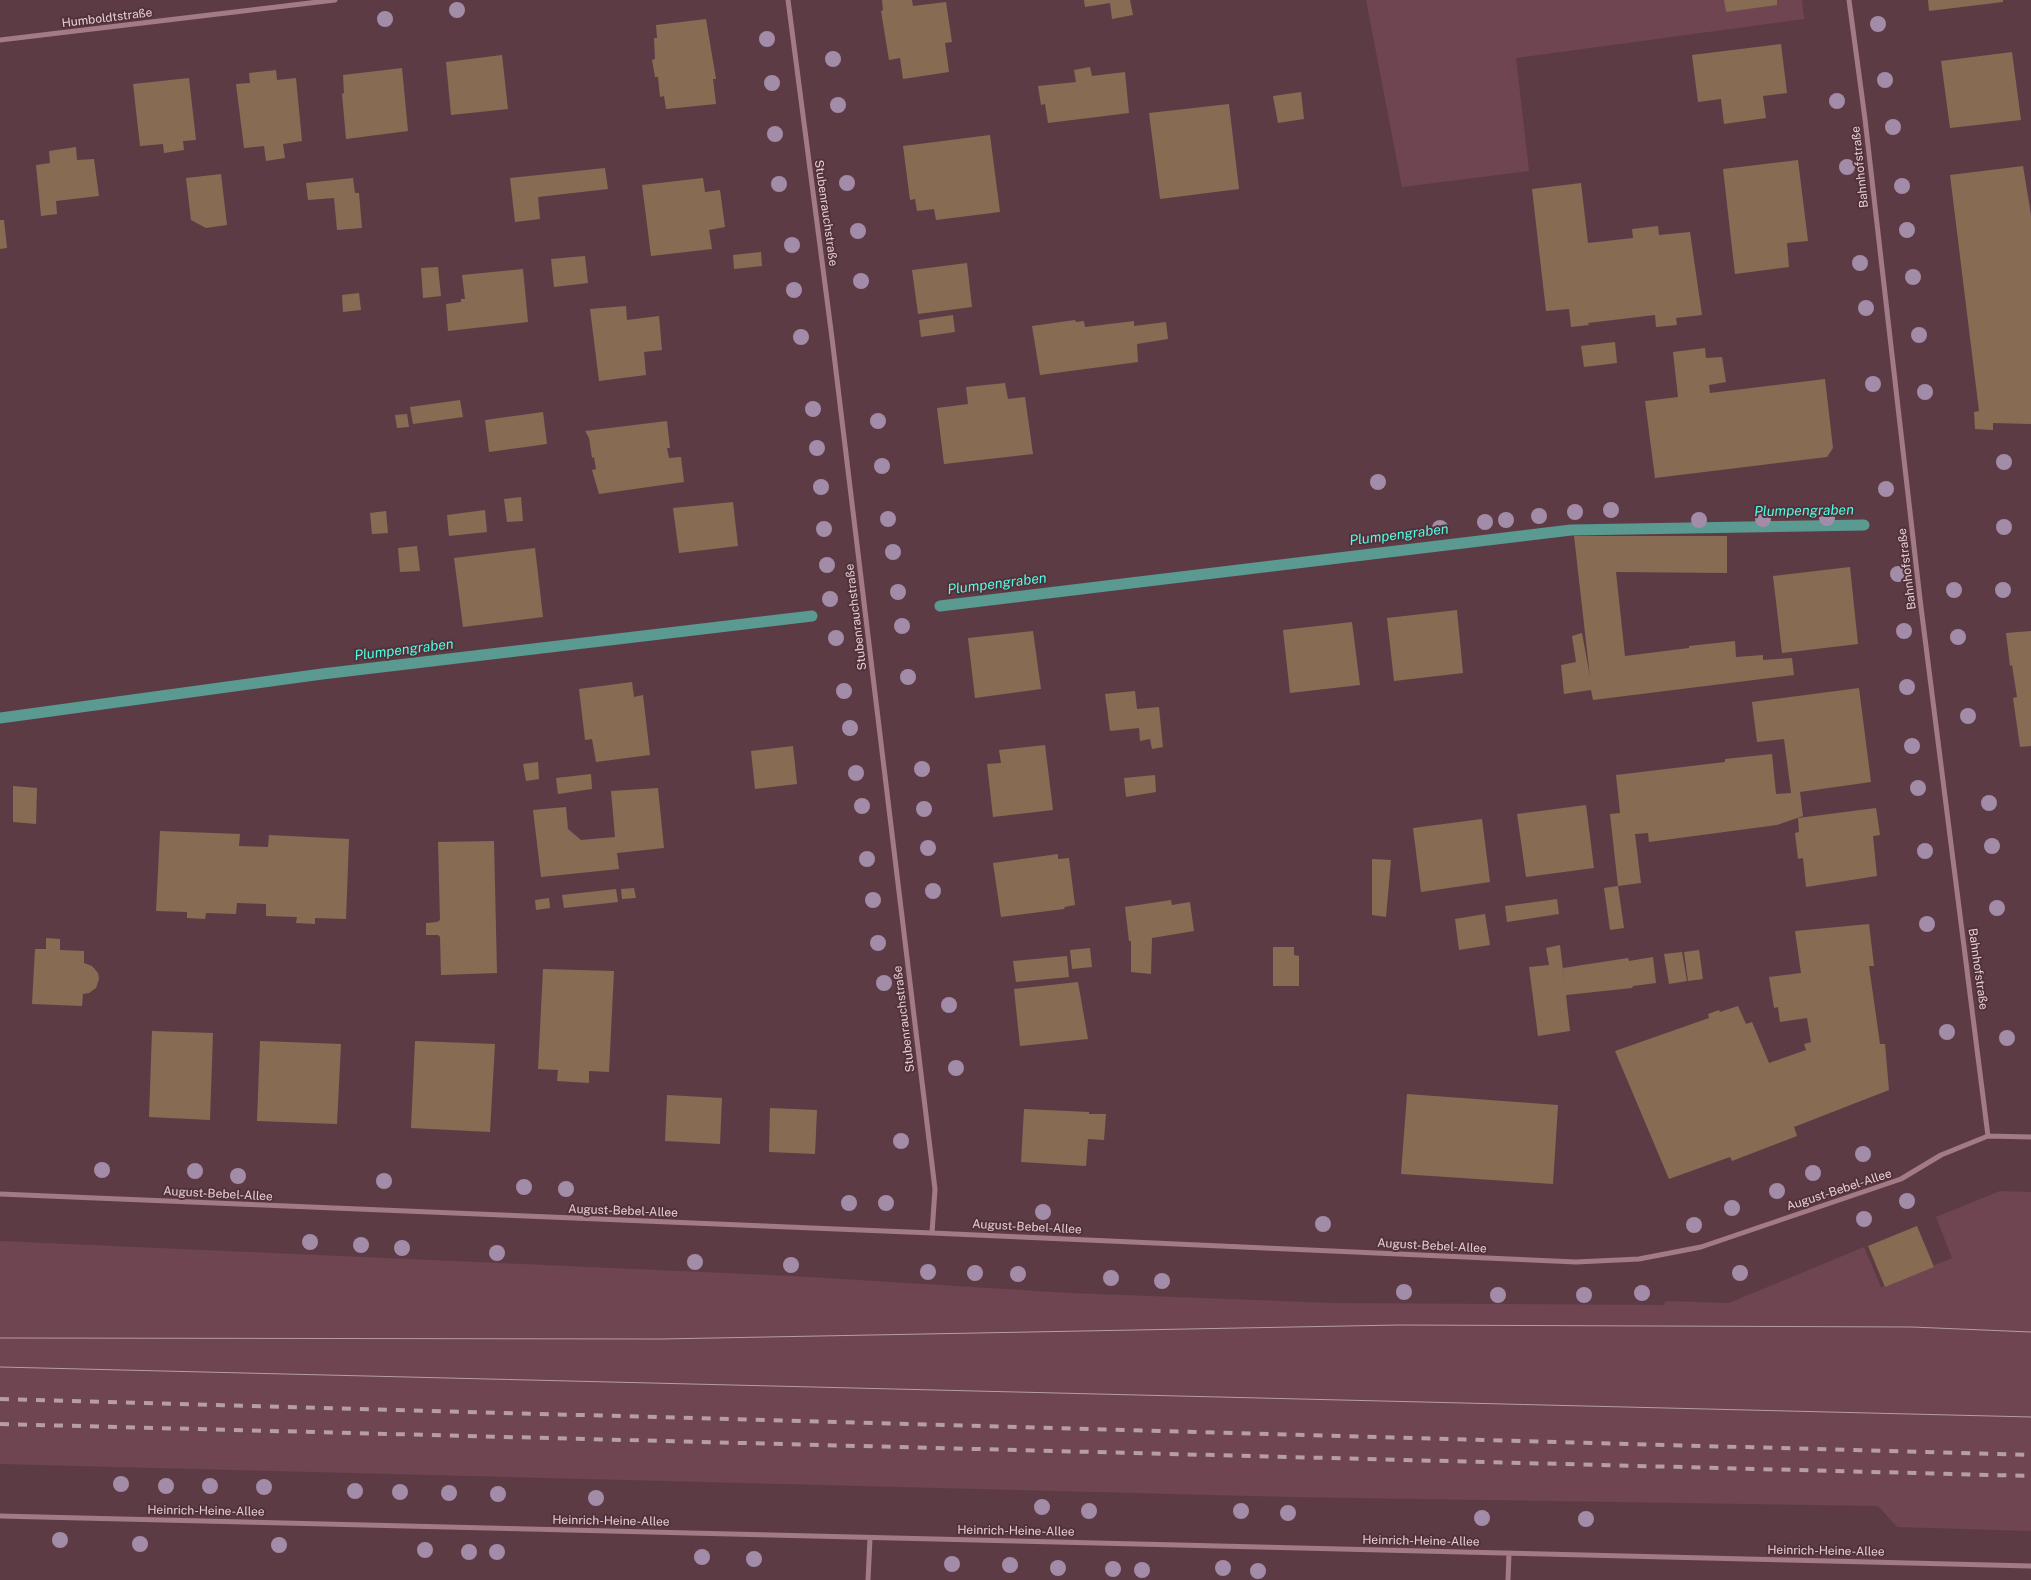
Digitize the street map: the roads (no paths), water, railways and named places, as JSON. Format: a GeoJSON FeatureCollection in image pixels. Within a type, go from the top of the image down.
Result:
{"type":"FeatureCollection","features":[{"type":"Feature","properties":{"kind":"street","name":"Humboldtstraße"},"geometry":{"type":"LineString","coordinates":[[0,40],[335,0]]}},
{"type":"Feature","properties":{"kind":"street","name":"Stubenrauchstraße"},"geometry":{"type":"LineString","coordinates":[[788,0],[831,328],[935,1188],[932,1233]]}},
{"type":"Feature","properties":{"kind":"street","name":"Bahnhofstraße"},"geometry":{"type":"LineString","coordinates":[[1849,0],[1865,119],[1920,599],[1988,1136]]}},
{"type":"Feature","properties":{"kind":"street","name":"August-Bebel-Allee"},"geometry":{"type":"LineString","coordinates":[[0,1194],[932,1233],[1561,1262],[1638,1259],[1701,1247],[1901,1180],[1941,1154],[1988,1136],[2031,1137]]}},
{"type":"Feature","properties":{"kind":"street","name":"Heinrich-Heine-Allee"},"geometry":{"type":"LineString","coordinates":[[0,1516],[2031,1566]]}},
{"type":"Feature","properties":{"kind":"street"},"geometry":{"type":"LineString","coordinates":[[868,1580],[870,1538]]}},
{"type":"Feature","properties":{"kind":"street"},"geometry":{"type":"LineString","coordinates":[[1508,1580],[1509,1553]]}},
{"type":"Feature","properties":{"kind":"waterway","name":"Plumpengraben"},"geometry":{"type":"LineString","coordinates":[[940,606],[1571,530],[1864,525]]}},
{"type":"Feature","properties":{"kind":"waterway","name":"Plumpengraben"},"geometry":{"type":"LineString","coordinates":[[0,718],[322,674],[812,616]]}},
{"type":"Feature","properties":{"kind":"tram line"},"geometry":{"type":"LineString","coordinates":[[0,1338],[661,1339],[1398,1325],[1912,1327],[2031,1332]]}},
{"type":"Feature","properties":{"kind":"tram line"},"geometry":{"type":"LineString","coordinates":[[0,1367],[2031,1417]]}},
{"type":"Feature","properties":{"kind":"railway"},"geometry":{"type":"LineString","coordinates":[[0,1399],[2031,1455]]}},
{"type":"Feature","properties":{"kind":"railway"},"geometry":{"type":"LineString","coordinates":[[0,1424],[2031,1476]]}}]}
